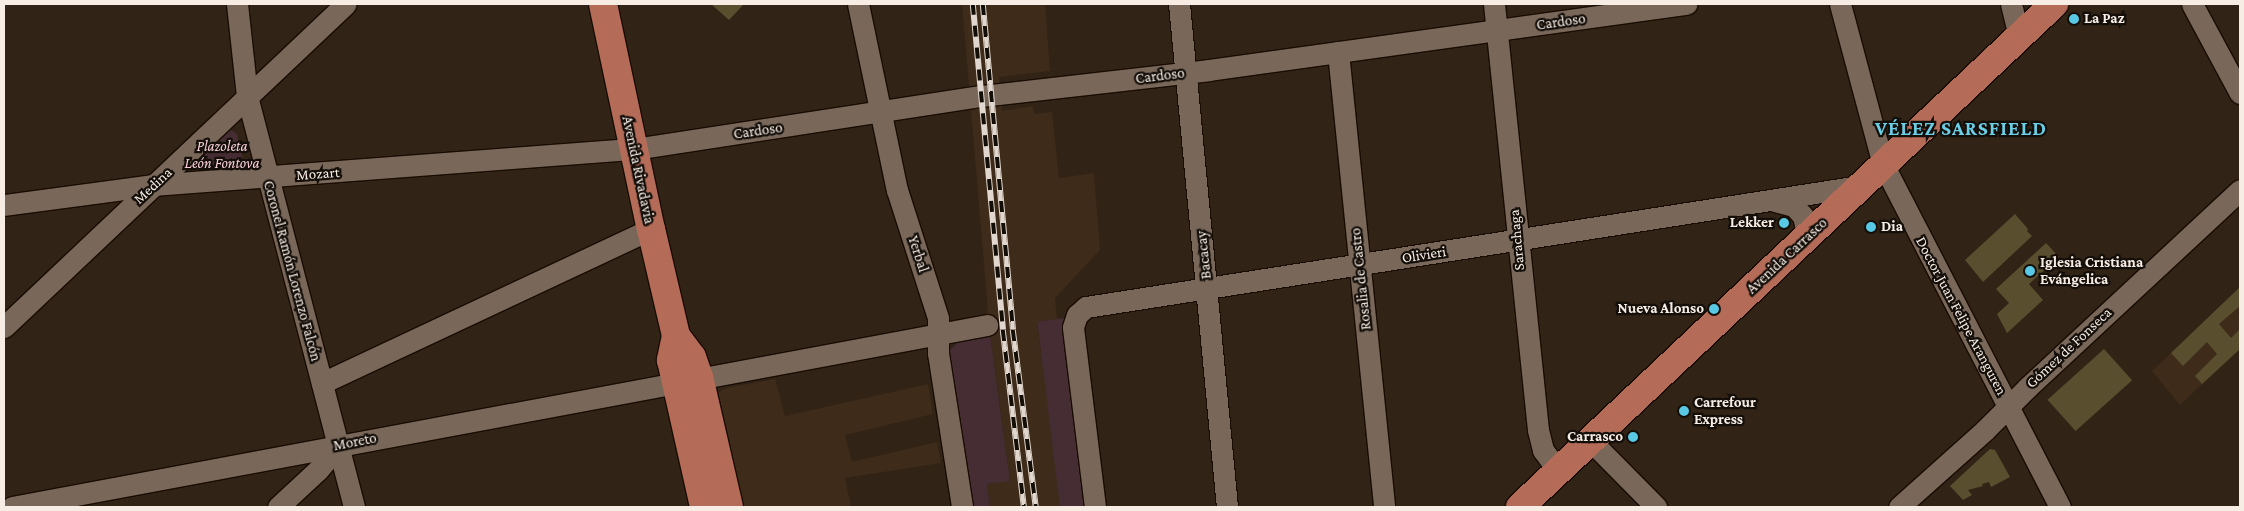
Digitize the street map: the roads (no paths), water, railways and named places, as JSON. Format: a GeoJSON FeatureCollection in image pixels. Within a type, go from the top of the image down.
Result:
{"type":"FeatureCollection","features":[{"type":"Feature","properties":{"kind":"main road","name":"Avenida Rivadavia"},"geometry":{"type":"LineString","coordinates":[[603,4],[650,229],[676,336],[671,360],[686,379],[729,507]]}},
{"type":"Feature","properties":{"kind":"main road","name":"Avenida Carrasco"},"geometry":{"type":"LineString","coordinates":[[1520,507],[2054,4]]}},
{"type":"Feature","properties":{"kind":"main road","name":"Avenida Rivadavia"},"geometry":{"type":"LineString","coordinates":[[686,379],[704,507]]}},
{"type":"Feature","properties":{"kind":"street","name":"Coronel Ramón Lorenzo Falcón"},"geometry":{"type":"LineString","coordinates":[[237,4],[247,96],[354,507]]}},
{"type":"Feature","properties":{"kind":"street","name":"Medina"},"geometry":{"type":"LineString","coordinates":[[4,327],[345,4]]}},
{"type":"Feature","properties":{"kind":"street","name":"Yerbal"},"geometry":{"type":"LineString","coordinates":[[858,4],[897,190],[938,318],[938,353],[962,507]]}},
{"type":"Feature","properties":{"kind":"street","name":"Bacacay"},"geometry":{"type":"LineString","coordinates":[[1179,4],[1227,507]]}},
{"type":"Feature","properties":{"kind":"street","name":"Sarachaga"},"geometry":{"type":"LineString","coordinates":[[1494,4],[1538,430],[1543,450],[1558,471]]}},
{"type":"Feature","properties":{"kind":"street","name":"Cardoso"},"geometry":{"type":"LineString","coordinates":[[634,149],[881,113],[982,96],[1186,73],[1686,4]]}},
{"type":"Feature","properties":{"kind":"street","name":"Doctor Juan Felipe Aranguren"},"geometry":{"type":"LineString","coordinates":[[1840,4],[1883,164],[2060,507]]}},
{"type":"Feature","properties":{"kind":"street"},"geometry":{"type":"LineString","coordinates":[[2011,4],[2019,36]]}},
{"type":"Feature","properties":{"kind":"street"},"geometry":{"type":"LineString","coordinates":[[2192,4],[2240,94]]}},
{"type":"Feature","properties":{"kind":"street","name":"Rosalia de Castro"},"geometry":{"type":"LineString","coordinates":[[1338,52],[1384,507]]}},
{"type":"Feature","properties":{"kind":"street","name":"Mozart"},"geometry":{"type":"LineString","coordinates":[[4,205],[153,185],[267,178],[634,149]]}},
{"type":"Feature","properties":{"kind":"street","name":"Olivieri"},"geometry":{"type":"LineString","coordinates":[[1095,507],[1074,339],[1074,321],[1077,315],[1086,307],[1207,287],[1774,202],[1860,186]]}},
{"type":"Feature","properties":{"kind":"street","name":"Gómez de Fonseca"},"geometry":{"type":"LineString","coordinates":[[1899,507],[2240,190]]}},
{"type":"Feature","properties":{"kind":"street","name":"Olivieri"},"geometry":{"type":"LineString","coordinates":[[1774,202],[1794,206],[1803,216],[1806,229],[1802,242]]}},
{"type":"Feature","properties":{"kind":"street"},"geometry":{"type":"LineString","coordinates":[[322,383],[650,229]]}},
{"type":"Feature","properties":{"kind":"street"},"geometry":{"type":"LineString","coordinates":[[686,379],[987,324]]}},
{"type":"Feature","properties":{"kind":"street","name":"Moreto"},"geometry":{"type":"LineString","coordinates":[[12,507],[686,379]]}},
{"type":"Feature","properties":{"kind":"street"},"geometry":{"type":"LineString","coordinates":[[1591,441],[1656,507]]}},
{"type":"Feature","properties":{"kind":"street"},"geometry":{"type":"LineString","coordinates":[[278,507],[318,470],[339,445]]}},
{"type":"Feature","properties":{"kind":"railway"},"geometry":{"type":"LineString","coordinates":[[973,4],[1003,330],[1024,507]]}},
{"type":"Feature","properties":{"kind":"railway"},"geometry":{"type":"LineString","coordinates":[[983,4],[1013,330],[1036,507]]}},
{"type":"Feature","properties":{"kind":"place","name":"La Paz"},"geometry":{"type":"Point","coordinates":[2074,19]}},
{"type":"Feature","properties":{"kind":"place","name":"Lekker"},"geometry":{"type":"Point","coordinates":[1784,223]}},
{"type":"Feature","properties":{"kind":"place","name":"Dia"},"geometry":{"type":"Point","coordinates":[1871,227]}},
{"type":"Feature","properties":{"kind":"place","name":"Iglesia Cristiana Evángelica"},"geometry":{"type":"Point","coordinates":[2030,271]}},
{"type":"Feature","properties":{"kind":"place","name":"Nueva Alonso"},"geometry":{"type":"Point","coordinates":[1714,309]}},
{"type":"Feature","properties":{"kind":"place","name":"Carrefour Express"},"geometry":{"type":"Point","coordinates":[1684,411]}},
{"type":"Feature","properties":{"kind":"place","name":"Carrasco"},"geometry":{"type":"Point","coordinates":[1633,437]}},
{"type":"Feature","properties":{"kind":"district","name":"VÉLEZ SARSFIELD"},"geometry":{"type":"Point","coordinates":[1961,128]}},
{"type":"Feature","properties":{"kind":"park label","name":"Plazoleta León Fontova"},"geometry":{"type":"Point","coordinates":[222,154]}}]}
